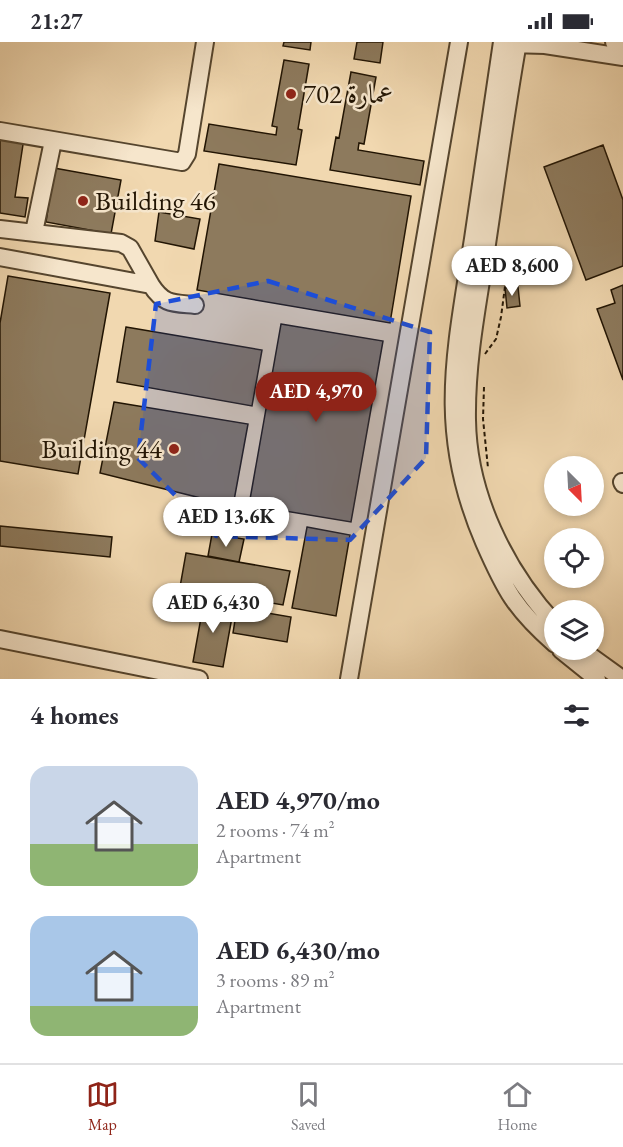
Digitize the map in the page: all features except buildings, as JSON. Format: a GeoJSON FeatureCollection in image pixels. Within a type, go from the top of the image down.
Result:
{"type":"FeatureCollection","features":[{"type":"Feature","properties":{"kind":"street"},"geometry":{"type":"LineString","coordinates":[[0,131],[182,162],[187,154],[205,42]]}},
{"type":"Feature","properties":{"kind":"street"},"geometry":{"type":"LineString","coordinates":[[349,679],[459,42]]}},
{"type":"Feature","properties":{"kind":"street"},"geometry":{"type":"LineString","coordinates":[[614,42],[623,43]]}},
{"type":"Feature","properties":{"kind":"street"},"geometry":{"type":"LineString","coordinates":[[510,43],[545,45],[623,57]]}},
{"type":"Feature","properties":{"kind":"street"},"geometry":{"type":"LineString","coordinates":[[510,43],[471,353],[467,393],[468,441],[482,499],[503,552],[544,612]]}},
{"type":"Feature","properties":{"kind":"street"},"geometry":{"type":"LineString","coordinates":[[510,43],[455,355],[452,422],[455,452],[469,508],[494,566],[509,596],[529,622],[544,635]]}},
{"type":"Feature","properties":{"kind":"street"},"geometry":{"type":"LineString","coordinates":[[34,232],[53,141]]}},
{"type":"Feature","properties":{"kind":"street"},"geometry":{"type":"LineString","coordinates":[[0,229],[121,243],[130,248],[159,297],[166,302],[195,305]]}},
{"type":"Feature","properties":{"kind":"street"},"geometry":{"type":"LineString","coordinates":[[0,257],[151,285]]}},
{"type":"Feature","properties":{"kind":"street"},"geometry":{"type":"LineString","coordinates":[[0,639],[199,679]]}},
{"type":"Feature","properties":{"kind":"street"},"geometry":{"type":"LineString","coordinates":[[573,660],[597,679]]}},
{"type":"Feature","properties":{"kind":"street"},"geometry":{"type":"LineString","coordinates":[[596,660],[622,679]]}},
{"type":"Feature","properties":{"kind":"path"},"geometry":{"type":"LineString","coordinates":[[484,356],[496,339],[501,317],[506,279],[498,259]]}},
{"type":"Feature","properties":{"kind":"path"},"geometry":{"type":"LineString","coordinates":[[484,377],[483,419],[490,477]]}},
{"type":"Feature","properties":{"kind":"highlighted area"},"geometry":{"type":"Polygon","coordinates":[[[268,281],[430,332],[426,458],[350,540],[216,536],[138,458],[156,304],[268,281]]]}},
{"type":"Feature","properties":{"kind":"place","name":"عمارة 702"},"geometry":{"type":"Point","coordinates":[291,94]}},
{"type":"Feature","properties":{"kind":"place","name":"Building 46"},"geometry":{"type":"Point","coordinates":[83,201]}},
{"type":"Feature","properties":{"kind":"place","name":"Building 44"},"geometry":{"type":"Point","coordinates":[174,449]}}]}
